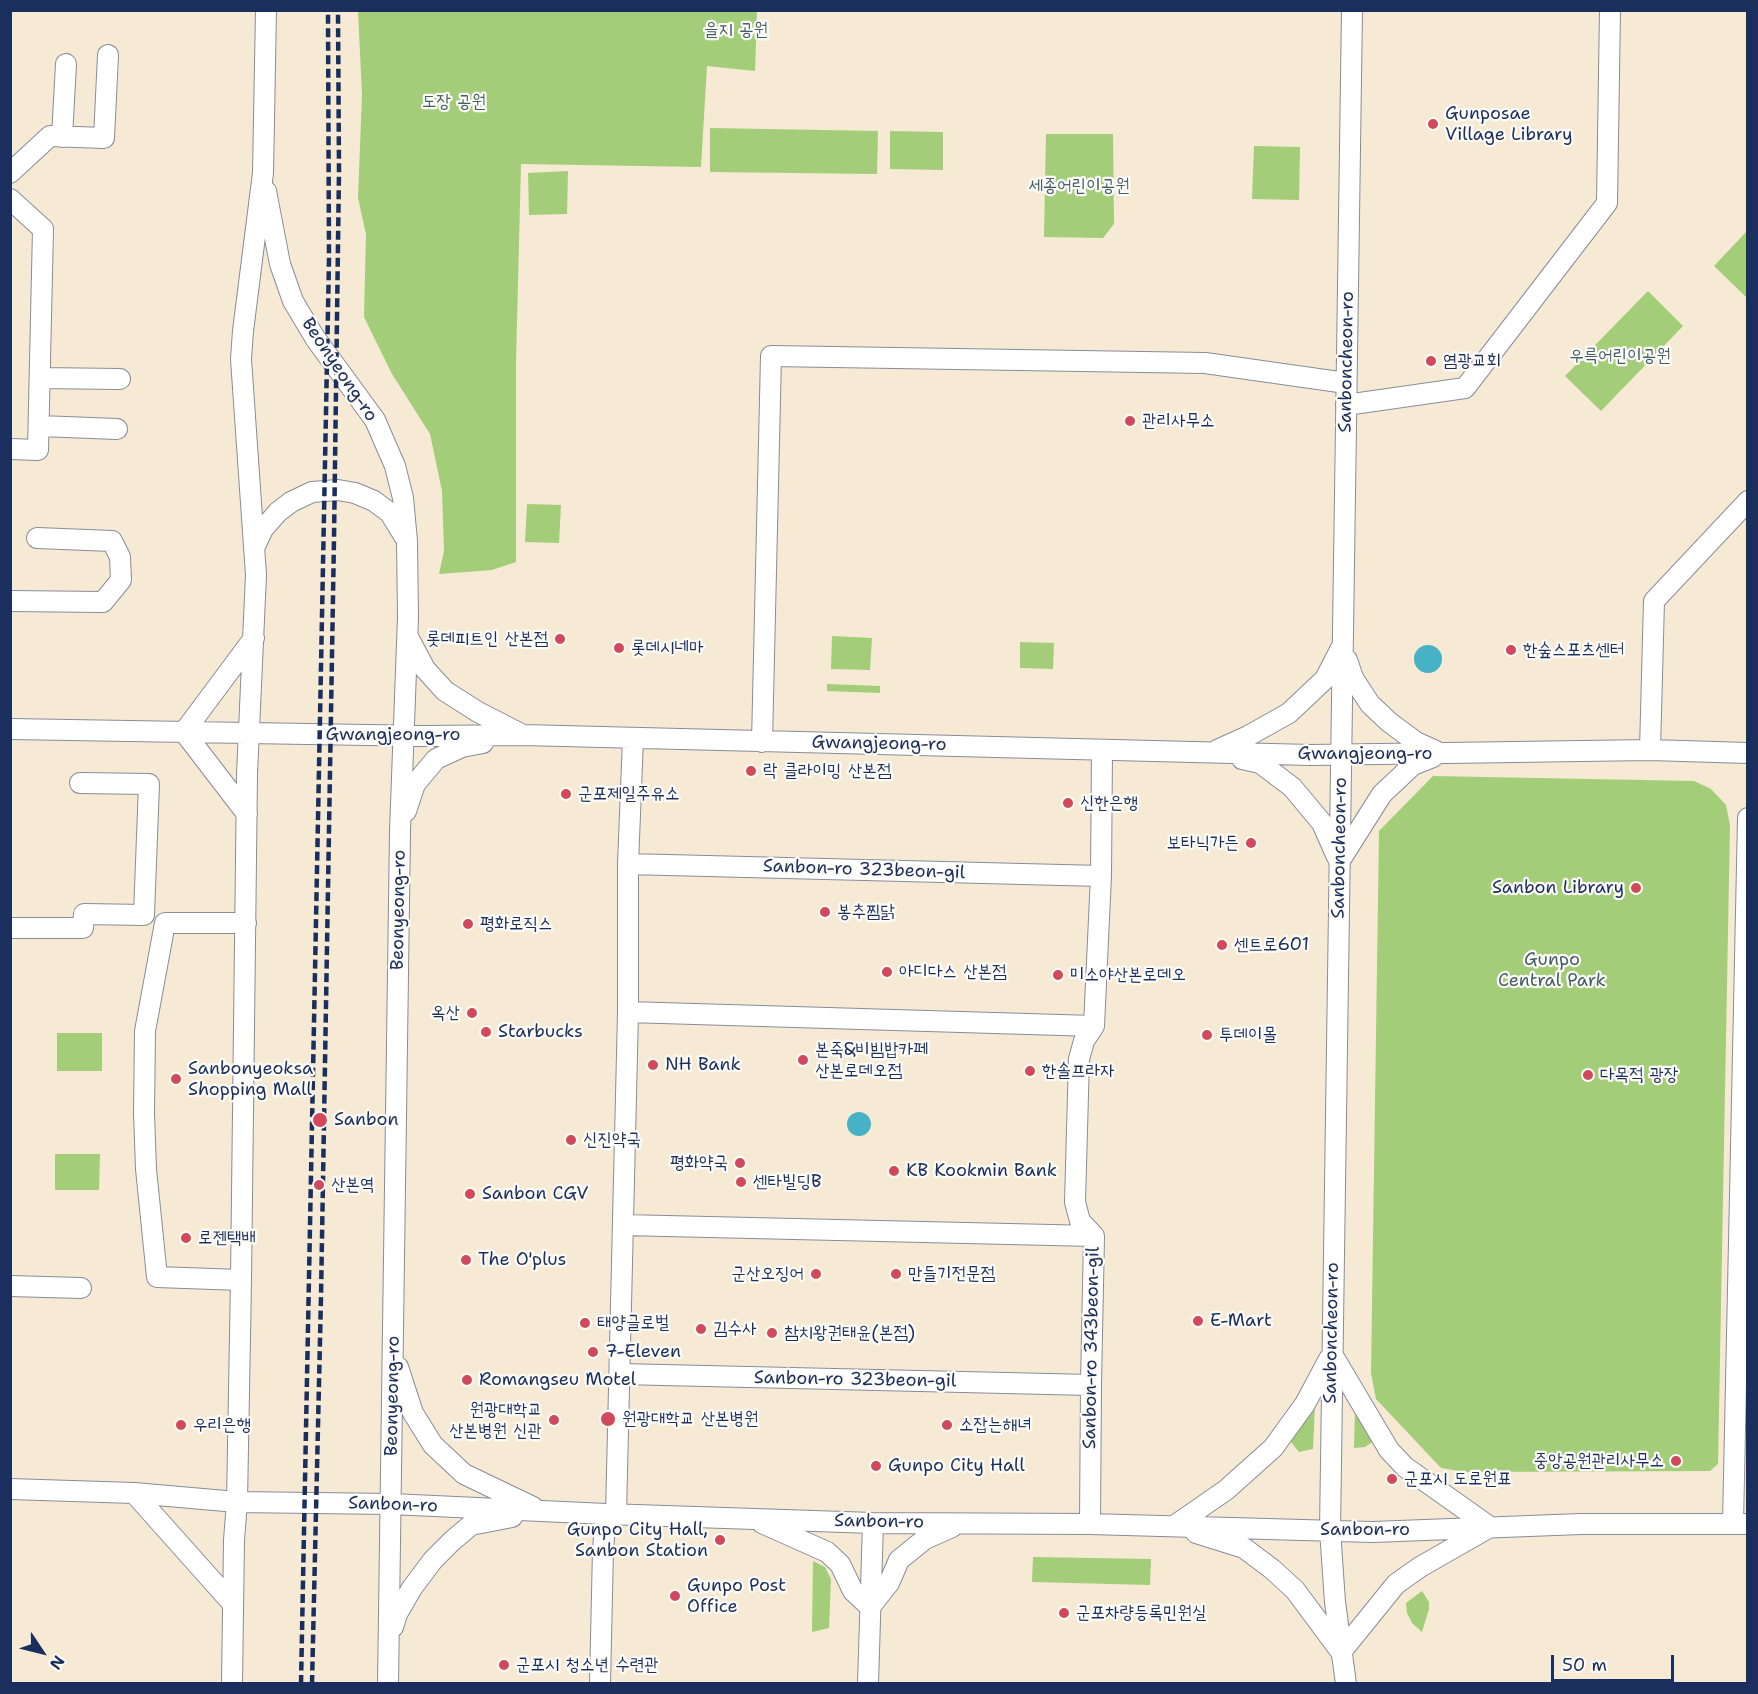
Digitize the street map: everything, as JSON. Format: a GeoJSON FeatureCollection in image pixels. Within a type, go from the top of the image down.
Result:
{"type":"FeatureCollection","features":[{"type":"Feature","properties":{"kind":"street","name":"Beonyeong-ro"},"geometry":{"type":"LineString","coordinates":[[232,1683],[241,1280],[247,774],[256,575],[241,359],[263,172],[266,10]]}},
{"type":"Feature","properties":{"kind":"street","name":"Sanboncheon-ro"},"geometry":{"type":"LineString","coordinates":[[1346,1683],[1335,1602],[1330,1530],[1352,10]]}},
{"type":"Feature","properties":{"kind":"street"},"geometry":{"type":"LineString","coordinates":[[1346,405],[1466,388],[1607,203],[1610,10]]}},
{"type":"Feature","properties":{"kind":"street"},"geometry":{"type":"LineString","coordinates":[[10,173],[50,136],[104,138],[108,56]]}},
{"type":"Feature","properties":{"kind":"street"},"geometry":{"type":"LineString","coordinates":[[62,137],[66,64]]}},
{"type":"Feature","properties":{"kind":"street","name":"Beonyeong-ro"},"geometry":{"type":"LineString","coordinates":[[263,172],[280,264],[293,301],[315,338],[375,420],[395,466],[404,498],[407,541],[407,634],[400,831],[388,1683]]}},
{"type":"Feature","properties":{"kind":"street"},"geometry":{"type":"LineString","coordinates":[[10,199],[43,229],[38,450],[10,449]]}},
{"type":"Feature","properties":{"kind":"street"},"geometry":{"type":"LineString","coordinates":[[762,742],[771,356],[1204,363],[1346,383]]}},
{"type":"Feature","properties":{"kind":"street"},"geometry":{"type":"LineString","coordinates":[[40,378],[120,379]]}},
{"type":"Feature","properties":{"kind":"street"},"geometry":{"type":"LineString","coordinates":[[40,426],[117,429]]}},
{"type":"Feature","properties":{"kind":"street"},"geometry":{"type":"LineString","coordinates":[[255,546],[263,529],[278,512],[291,502],[312,492],[338,490],[374,501],[390,513],[407,541]]}},
{"type":"Feature","properties":{"kind":"street"},"geometry":{"type":"LineString","coordinates":[[1650,750],[1654,601],[1748,501]]}},
{"type":"Feature","properties":{"kind":"street"},"geometry":{"type":"LineString","coordinates":[[10,601],[103,602],[121,580],[120,557],[112,541],[38,538]]}},
{"type":"Feature","properties":{"kind":"street"},"geometry":{"type":"LineString","coordinates":[[407,634],[425,669],[445,691],[478,712],[524,735]]}},
{"type":"Feature","properties":{"kind":"street"},"geometry":{"type":"LineString","coordinates":[[247,814],[184,732],[254,638]]}},
{"type":"Feature","properties":{"kind":"street"},"geometry":{"type":"LineString","coordinates":[[1212,753],[1289,713],[1325,679],[1342,645]]}},
{"type":"Feature","properties":{"kind":"street"},"geometry":{"type":"LineString","coordinates":[[1342,645],[1353,678],[1370,704],[1416,742],[1442,754]]}},
{"type":"Feature","properties":{"kind":"street","name":"Gwangjeong-ro"},"geometry":{"type":"LineString","coordinates":[[10,729],[403,736],[524,735],[1311,755],[1650,750],[1748,753]]}},
{"type":"Feature","properties":{"kind":"street"},"geometry":{"type":"LineString","coordinates":[[400,831],[415,784],[436,759],[462,747],[524,735]]}},
{"type":"Feature","properties":{"kind":"street"},"geometry":{"type":"LineString","coordinates":[[600,1683],[603,1549],[611,1514],[620,1374],[628,1012],[628,864],[633,739]]}},
{"type":"Feature","properties":{"kind":"street","name":"Sanbon-ro 343beon-gil"},"geometry":{"type":"LineString","coordinates":[[1090,1524],[1094,1236],[1080,1221],[1075,1202],[1079,1059],[1084,1041],[1094,1026],[1101,876],[1102,750]]}},
{"type":"Feature","properties":{"kind":"street"},"geometry":{"type":"LineString","coordinates":[[1212,753],[1260,764],[1292,787],[1322,823],[1339,862]]}},
{"type":"Feature","properties":{"kind":"street"},"geometry":{"type":"LineString","coordinates":[[1339,862],[1382,794],[1413,765],[1442,754]]}},
{"type":"Feature","properties":{"kind":"street"},"geometry":{"type":"LineString","coordinates":[[10,928],[83,928],[84,914],[144,915],[149,784],[80,783]]}},
{"type":"Feature","properties":{"kind":"street"},"geometry":{"type":"LineString","coordinates":[[1740,1524],[1748,818]]}},
{"type":"Feature","properties":{"kind":"street","name":"Sanbon-ro 323beon-gil"},"geometry":{"type":"LineString","coordinates":[[628,864],[1101,876]]}},
{"type":"Feature","properties":{"kind":"street"},"geometry":{"type":"LineString","coordinates":[[241,1280],[157,1277],[146,1169],[145,1031],[165,923],[246,923]]}},
{"type":"Feature","properties":{"kind":"street"},"geometry":{"type":"LineString","coordinates":[[628,1012],[1094,1026]]}},
{"type":"Feature","properties":{"kind":"street"},"geometry":{"type":"LineString","coordinates":[[623,1225],[1094,1236]]}},
{"type":"Feature","properties":{"kind":"street"},"geometry":{"type":"LineString","coordinates":[[10,1286],[81,1288]]}},
{"type":"Feature","properties":{"kind":"street"},"geometry":{"type":"LineString","coordinates":[[393,1351],[413,1413],[433,1445],[464,1474],[541,1511]]}},
{"type":"Feature","properties":{"kind":"street"},"geometry":{"type":"LineString","coordinates":[[1174,1526],[1226,1490],[1273,1448],[1305,1404],[1332,1354]]}},
{"type":"Feature","properties":{"kind":"street"},"geometry":{"type":"LineString","coordinates":[[1174,1526],[1244,1548],[1272,1569],[1296,1590],[1341,1652],[1396,1584],[1420,1567],[1490,1527],[1405,1467],[1389,1450],[1332,1354]]}},
{"type":"Feature","properties":{"kind":"street","name":"Sanbon-ro 323beon-gil"},"geometry":{"type":"LineString","coordinates":[[620,1374],[1091,1385]]}},
{"type":"Feature","properties":{"kind":"street","name":"Sanbon-ro"},"geometry":{"type":"LineString","coordinates":[[10,1489],[134,1493],[237,1502],[391,1504],[873,1523],[1090,1524],[1372,1532],[1581,1524],[1740,1524]]}},
{"type":"Feature","properties":{"kind":"street"},"geometry":{"type":"LineString","coordinates":[[134,1493],[233,1604]]}},
{"type":"Feature","properties":{"kind":"street"},"geometry":{"type":"LineString","coordinates":[[388,1641],[397,1614],[412,1588],[452,1541],[471,1525],[541,1511]]}},
{"type":"Feature","properties":{"kind":"street"},"geometry":{"type":"LineString","coordinates":[[754,1519],[827,1552],[840,1564],[853,1591],[870,1607]]}},
{"type":"Feature","properties":{"kind":"street"},"geometry":{"type":"LineString","coordinates":[[868,1683],[873,1523]]}},
{"type":"Feature","properties":{"kind":"street"},"geometry":{"type":"LineString","coordinates":[[870,1607],[889,1583],[899,1560],[925,1539],[958,1524]]}},
{"type":"Feature","properties":{"kind":"green space","name":"도장 공원"},"geometry":{"type":"Polygon","coordinates":[[[358,11],[757,11],[755,71],[707,66],[701,167],[521,164],[516,362],[516,562],[492,570],[439,574],[444,551],[442,491],[430,434],[392,374],[364,317],[366,234],[358,198],[362,95],[358,11]]]}},
{"type":"Feature","properties":{"kind":"green space"},"geometry":{"type":"Polygon","coordinates":[[[710,128],[878,131],[877,174],[710,172],[710,128]]]}},
{"type":"Feature","properties":{"kind":"green space"},"geometry":{"type":"Polygon","coordinates":[[[890,131],[943,132],[943,170],[890,169],[890,131]]]}},
{"type":"Feature","properties":{"kind":"green space","name":"세종어린이공원"},"geometry":{"type":"Polygon","coordinates":[[[1046,134],[1113,134],[1114,224],[1103,238],[1044,237],[1046,134]]]}},
{"type":"Feature","properties":{"kind":"green space"},"geometry":{"type":"Polygon","coordinates":[[[1254,146],[1300,147],[1299,200],[1252,199],[1254,146]]]}},
{"type":"Feature","properties":{"kind":"green space"},"geometry":{"type":"Polygon","coordinates":[[[568,171],[567,214],[529,215],[528,173],[568,171]]]}},
{"type":"Feature","properties":{"kind":"green space"},"geometry":{"type":"Polygon","coordinates":[[[1747,231],[1747,298],[1714,266],[1747,231]]]}},
{"type":"Feature","properties":{"kind":"green space","name":"우륵어린이공원"},"geometry":{"type":"Polygon","coordinates":[[[1648,291],[1683,326],[1601,411],[1565,376],[1648,291]]]}},
{"type":"Feature","properties":{"kind":"green space"},"geometry":{"type":"Polygon","coordinates":[[[527,504],[561,505],[559,543],[525,542],[527,504]]]}},
{"type":"Feature","properties":{"kind":"green space"},"geometry":{"type":"Polygon","coordinates":[[[832,636],[872,638],[870,670],[831,669],[832,636]]]}},
{"type":"Feature","properties":{"kind":"green space"},"geometry":{"type":"Polygon","coordinates":[[[1020,642],[1054,643],[1053,669],[1020,668],[1020,642]]]}},
{"type":"Feature","properties":{"kind":"green space"},"geometry":{"type":"Polygon","coordinates":[[[827,684],[880,686],[880,693],[827,691],[827,684]]]}},
{"type":"Feature","properties":{"kind":"green space","name":"Gunpo Central Park"},"geometry":{"type":"Polygon","coordinates":[[[1433,776],[1694,781],[1711,789],[1726,805],[1730,825],[1718,1464],[1710,1471],[1465,1472],[1441,1468],[1376,1399],[1371,1373],[1379,831],[1433,776]]]}},
{"type":"Feature","properties":{"kind":"green space"},"geometry":{"type":"Polygon","coordinates":[[[57,1033],[102,1033],[102,1071],[57,1071],[57,1033]]]}},
{"type":"Feature","properties":{"kind":"green space"},"geometry":{"type":"Polygon","coordinates":[[[55,1154],[100,1154],[99,1190],[55,1190],[55,1154]]]}},
{"type":"Feature","properties":{"kind":"green space"},"geometry":{"type":"Polygon","coordinates":[[[1315,1405],[1313,1449],[1299,1452],[1290,1441],[1315,1405]]]}},
{"type":"Feature","properties":{"kind":"green space"},"geometry":{"type":"Polygon","coordinates":[[[1355,1409],[1374,1441],[1365,1447],[1354,1448],[1355,1409]]]}},
{"type":"Feature","properties":{"kind":"green space"},"geometry":{"type":"Polygon","coordinates":[[[1033,1557],[1151,1559],[1150,1585],[1032,1582],[1033,1557]]]}},
{"type":"Feature","properties":{"kind":"green space"},"geometry":{"type":"Polygon","coordinates":[[[813,1561],[825,1567],[831,1579],[829,1628],[812,1632],[813,1561]]]}},
{"type":"Feature","properties":{"kind":"green space"},"geometry":{"type":"Polygon","coordinates":[[[1422,1591],[1429,1602],[1429,1609],[1422,1632],[1412,1623],[1407,1613],[1406,1603],[1422,1591]]]}},
{"type":"Feature","properties":{"kind":"water"},"geometry":{"type":"Polygon","coordinates":[[[1428,645],[1438,649],[1442,659],[1438,669],[1428,673],[1418,669],[1414,659],[1418,649],[1428,645]]]}},
{"type":"Feature","properties":{"kind":"water"},"geometry":{"type":"Polygon","coordinates":[[[859,1112],[868,1115],[871,1124],[868,1133],[859,1136],[850,1133],[847,1124],[850,1115],[859,1112]]]}},
{"type":"Feature","properties":{"kind":"railway"},"geometry":{"type":"LineString","coordinates":[[301,1684],[329,260],[328,10]]}},
{"type":"Feature","properties":{"kind":"railway"},"geometry":{"type":"LineString","coordinates":[[312,1684],[334,538],[339,171],[338,10]]}},
{"type":"Feature","properties":{"kind":"place","name":"Gunposae Village Library"},"geometry":{"type":"Point","coordinates":[1433,124]}},
{"type":"Feature","properties":{"kind":"place","name":"염광교회"},"geometry":{"type":"Point","coordinates":[1431,361]}},
{"type":"Feature","properties":{"kind":"place","name":"관리사무소"},"geometry":{"type":"Point","coordinates":[1130,421]}},
{"type":"Feature","properties":{"kind":"place","name":"롯데피트인 산본점"},"geometry":{"type":"Point","coordinates":[560,639]}},
{"type":"Feature","properties":{"kind":"place","name":"롯데시네마"},"geometry":{"type":"Point","coordinates":[619,648]}},
{"type":"Feature","properties":{"kind":"place","name":"한숲스포츠센터"},"geometry":{"type":"Point","coordinates":[1511,650]}},
{"type":"Feature","properties":{"kind":"place","name":"락 클라이밍 산본점"},"geometry":{"type":"Point","coordinates":[751,771]}},
{"type":"Feature","properties":{"kind":"place","name":"군포제일주유소"},"geometry":{"type":"Point","coordinates":[566,794]}},
{"type":"Feature","properties":{"kind":"place","name":"신한은행"},"geometry":{"type":"Point","coordinates":[1068,803]}},
{"type":"Feature","properties":{"kind":"place","name":"보타닉가든"},"geometry":{"type":"Point","coordinates":[1251,843]}},
{"type":"Feature","properties":{"kind":"place","name":"Sanbon Library"},"geometry":{"type":"Point","coordinates":[1636,888]}},
{"type":"Feature","properties":{"kind":"place","name":"봉추찜닭"},"geometry":{"type":"Point","coordinates":[825,912]}},
{"type":"Feature","properties":{"kind":"place","name":"평화로직스"},"geometry":{"type":"Point","coordinates":[468,924]}},
{"type":"Feature","properties":{"kind":"place","name":"센트로601"},"geometry":{"type":"Point","coordinates":[1222,945]}},
{"type":"Feature","properties":{"kind":"place","name":"아디다스 산본점"},"geometry":{"type":"Point","coordinates":[887,972]}},
{"type":"Feature","properties":{"kind":"place","name":"미소야산본로데오"},"geometry":{"type":"Point","coordinates":[1058,975]}},
{"type":"Feature","properties":{"kind":"place","name":"옥산"},"geometry":{"type":"Point","coordinates":[472,1013]}},
{"type":"Feature","properties":{"kind":"place","name":"Starbucks"},"geometry":{"type":"Point","coordinates":[486,1032]}},
{"type":"Feature","properties":{"kind":"place","name":"투데이몰"},"geometry":{"type":"Point","coordinates":[1207,1035]}},
{"type":"Feature","properties":{"kind":"place","name":"본죽&비빔밥카페 산본로데오점"},"geometry":{"type":"Point","coordinates":[803,1060]}},
{"type":"Feature","properties":{"kind":"place","name":"NH Bank"},"geometry":{"type":"Point","coordinates":[653,1065]}},
{"type":"Feature","properties":{"kind":"place","name":"한솔프라자"},"geometry":{"type":"Point","coordinates":[1030,1071]}},
{"type":"Feature","properties":{"kind":"place","name":"다목적 광장"},"geometry":{"type":"Point","coordinates":[1588,1075]}},
{"type":"Feature","properties":{"kind":"place","name":"Sanbonyeoksa Shopping Mall"},"geometry":{"type":"Point","coordinates":[176,1079]}},
{"type":"Feature","properties":{"kind":"place","name":"Sanbon"},"geometry":{"type":"Point","coordinates":[320,1120]}},
{"type":"Feature","properties":{"kind":"place","name":"신진약국"},"geometry":{"type":"Point","coordinates":[571,1140]}},
{"type":"Feature","properties":{"kind":"place","name":"평화약국"},"geometry":{"type":"Point","coordinates":[740,1163]}},
{"type":"Feature","properties":{"kind":"place","name":"KB Kookmin Bank"},"geometry":{"type":"Point","coordinates":[894,1171]}},
{"type":"Feature","properties":{"kind":"place","name":"센타빌딩B"},"geometry":{"type":"Point","coordinates":[741,1182]}},
{"type":"Feature","properties":{"kind":"place","name":"산본역"},"geometry":{"type":"Point","coordinates":[319,1185]}},
{"type":"Feature","properties":{"kind":"place","name":"Sanbon CGV"},"geometry":{"type":"Point","coordinates":[470,1194]}},
{"type":"Feature","properties":{"kind":"place","name":"로젠택배"},"geometry":{"type":"Point","coordinates":[186,1238]}},
{"type":"Feature","properties":{"kind":"place","name":"The O'plus"},"geometry":{"type":"Point","coordinates":[466,1260]}},
{"type":"Feature","properties":{"kind":"place","name":"군산오징어"},"geometry":{"type":"Point","coordinates":[816,1274]}},
{"type":"Feature","properties":{"kind":"place","name":"만들기전문점"},"geometry":{"type":"Point","coordinates":[896,1274]}},
{"type":"Feature","properties":{"kind":"place","name":"E-Mart"},"geometry":{"type":"Point","coordinates":[1198,1321]}},
{"type":"Feature","properties":{"kind":"place","name":"태양글로벌"},"geometry":{"type":"Point","coordinates":[585,1323]}},
{"type":"Feature","properties":{"kind":"place","name":"김수사"},"geometry":{"type":"Point","coordinates":[701,1329]}},
{"type":"Feature","properties":{"kind":"place","name":"참치왕권태윤(본점)"},"geometry":{"type":"Point","coordinates":[772,1333]}},
{"type":"Feature","properties":{"kind":"place","name":"7-Eleven"},"geometry":{"type":"Point","coordinates":[593,1352]}},
{"type":"Feature","properties":{"kind":"place","name":"Romangseu Motel"},"geometry":{"type":"Point","coordinates":[467,1380]}},
{"type":"Feature","properties":{"kind":"place","name":"원광대학교 산본병원"},"geometry":{"type":"Point","coordinates":[608,1419]}},
{"type":"Feature","properties":{"kind":"place","name":"원광대학교 산본병원 신관"},"geometry":{"type":"Point","coordinates":[554,1420]}},
{"type":"Feature","properties":{"kind":"place","name":"우리은행"},"geometry":{"type":"Point","coordinates":[181,1425]}},
{"type":"Feature","properties":{"kind":"place","name":"소잡는해녀"},"geometry":{"type":"Point","coordinates":[947,1425]}},
{"type":"Feature","properties":{"kind":"place","name":"중앙공원관리사무소"},"geometry":{"type":"Point","coordinates":[1676,1461]}},
{"type":"Feature","properties":{"kind":"place","name":"Gunpo City Hall"},"geometry":{"type":"Point","coordinates":[876,1466]}},
{"type":"Feature","properties":{"kind":"place","name":"군포시 도로원표"},"geometry":{"type":"Point","coordinates":[1392,1479]}},
{"type":"Feature","properties":{"kind":"place","name":"Gunpo City Hall, Sanbon Station"},"geometry":{"type":"Point","coordinates":[720,1540]}},
{"type":"Feature","properties":{"kind":"place","name":"Gunpo Post Office"},"geometry":{"type":"Point","coordinates":[675,1596]}},
{"type":"Feature","properties":{"kind":"place","name":"군포차량등록민원실"},"geometry":{"type":"Point","coordinates":[1064,1613]}},
{"type":"Feature","properties":{"kind":"place","name":"군포시 청소년 수련관"},"geometry":{"type":"Point","coordinates":[504,1665]}},
{"type":"Feature","properties":{"kind":"park label","name":"을지 공원"},"geometry":{"type":"Point","coordinates":[736,30]}}]}
